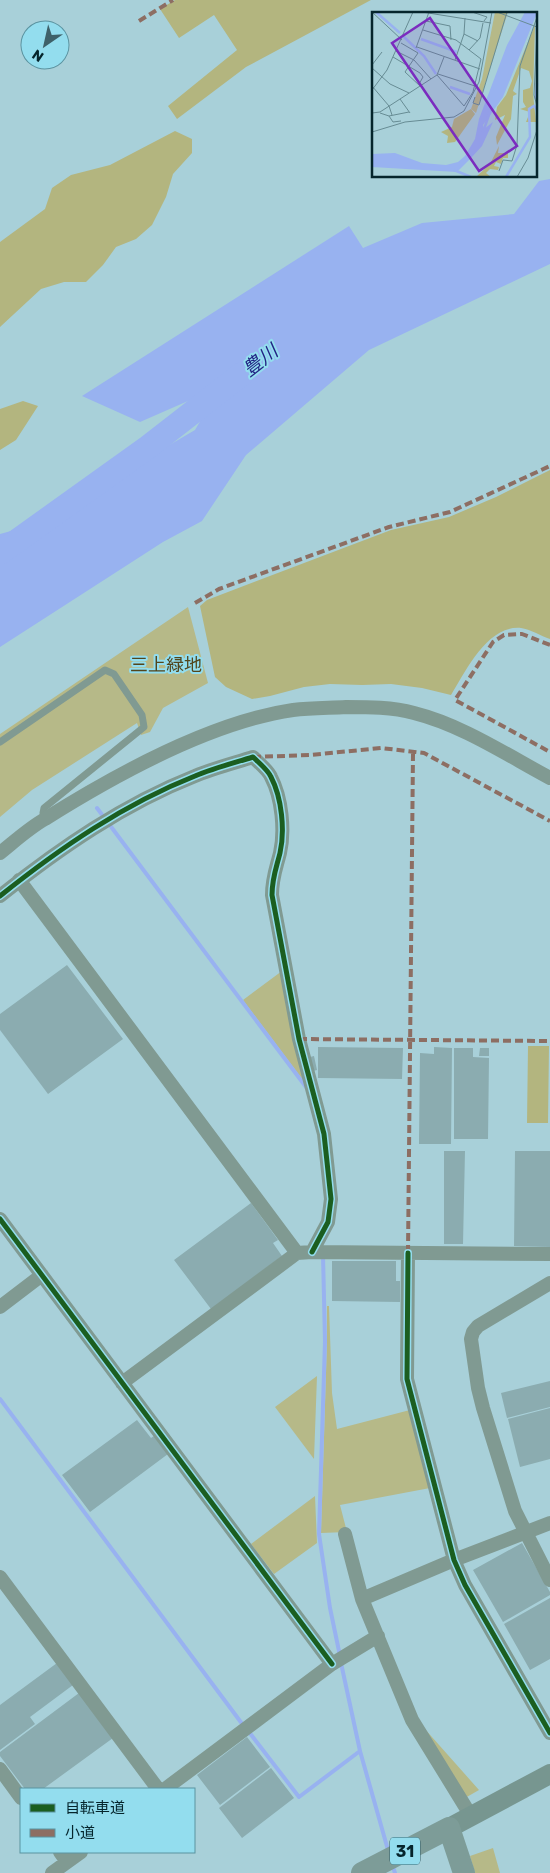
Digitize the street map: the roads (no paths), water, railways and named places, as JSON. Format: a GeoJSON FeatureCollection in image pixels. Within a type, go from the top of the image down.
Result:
{"type":"FeatureCollection","features":[{"type":"Feature","properties":{"kind":"main road"},"geometry":{"type":"LineString","coordinates":[[464,1873],[442,1832],[550,1774]]}},
{"type":"Feature","properties":{"kind":"main road","name":"31"},"geometry":{"type":"LineString","coordinates":[[362,1873],[442,1832],[449,1873]]}},
{"type":"Feature","properties":{"kind":"street"},"geometry":{"type":"LineString","coordinates":[[0,853],[44,819],[136,767],[226,727],[293,710],[364,707],[414,713],[460,730],[550,778]]}},
{"type":"Feature","properties":{"kind":"street"},"geometry":{"type":"LineString","coordinates":[[0,896],[73,840],[138,803],[195,776],[253,757],[271,776],[280,805],[282,825],[280,851],[272,879],[272,895],[299,1039],[324,1134],[331,1199],[328,1222],[312,1252]]}},
{"type":"Feature","properties":{"kind":"street"},"geometry":{"type":"LineString","coordinates":[[19,880],[297,1253]]}},
{"type":"Feature","properties":{"kind":"street"},"geometry":{"type":"LineString","coordinates":[[0,1219],[332,1664]]}},
{"type":"Feature","properties":{"kind":"street"},"geometry":{"type":"LineString","coordinates":[[408,1252],[407,1380],[454,1560],[465,1585],[550,1733]]}},
{"type":"Feature","properties":{"kind":"street"},"geometry":{"type":"LineString","coordinates":[[122,1383],[297,1253],[550,1254]]}},
{"type":"Feature","properties":{"kind":"street"},"geometry":{"type":"LineString","coordinates":[[0,1307],[42,1275]]}},
{"type":"Feature","properties":{"kind":"street"},"geometry":{"type":"LineString","coordinates":[[550,1283],[478,1326],[473,1332],[471,1339],[483,1408],[515,1512],[550,1580]]}},
{"type":"Feature","properties":{"kind":"street"},"geometry":{"type":"LineString","coordinates":[[362,1599],[454,1560],[550,1523]]}},
{"type":"Feature","properties":{"kind":"street"},"geometry":{"type":"LineString","coordinates":[[344,1534],[362,1599],[412,1720],[471,1816]]}},
{"type":"Feature","properties":{"kind":"street"},"geometry":{"type":"LineString","coordinates":[[0,1578],[157,1788]]}},
{"type":"Feature","properties":{"kind":"street"},"geometry":{"type":"LineString","coordinates":[[166,1788],[332,1664],[378,1636]]}},
{"type":"Feature","properties":{"kind":"street"},"geometry":{"type":"LineString","coordinates":[[0,1768],[20,1797]]}},
{"type":"Feature","properties":{"kind":"street"},"geometry":{"type":"LineString","coordinates":[[52,1873],[64,1857],[78,1853]]}},
{"type":"Feature","properties":{"kind":"lane"},"geometry":{"type":"LineString","coordinates":[[0,742],[105,670],[114,674],[142,715],[144,727],[44,808],[44,819]]}},
{"type":"Feature","properties":{"kind":"water"},"geometry":{"type":"Polygon","coordinates":[[[550,179],[550,264],[369,350],[246,455],[202,521],[163,542],[0,647],[0,534],[33,525],[195,430],[220,387],[140,422],[82,396],[349,226],[363,248],[422,223],[514,214],[539,181],[550,179]]]}},
{"type":"Feature","properties":{"kind":"waterway","name":"豊川"},"geometry":{"type":"LineString","coordinates":[[0,553],[148,447],[242,374]]}},
{"type":"Feature","properties":{"kind":"waterway"},"geometry":{"type":"LineString","coordinates":[[97,808],[306,1087]]}},
{"type":"Feature","properties":{"kind":"waterway"},"geometry":{"type":"LineString","coordinates":[[323,1255],[325,1341],[319,1534],[330,1608],[340,1656]]}},
{"type":"Feature","properties":{"kind":"waterway"},"geometry":{"type":"LineString","coordinates":[[0,1399],[243,1725]]}},
{"type":"Feature","properties":{"kind":"waterway"},"geometry":{"type":"LineString","coordinates":[[341,1663],[360,1751],[388,1850]]}},
{"type":"Feature","properties":{"kind":"waterway"},"geometry":{"type":"LineString","coordinates":[[249,1732],[299,1797],[360,1751]]}},
{"type":"Feature","properties":{"kind":"waterway"},"geometry":{"type":"LineString","coordinates":[[392,1864],[395,1873]]}},
{"type":"Feature","properties":{"kind":"park label","name":"三上緑地"},"geometry":{"type":"Point","coordinates":[166,665]}}]}
